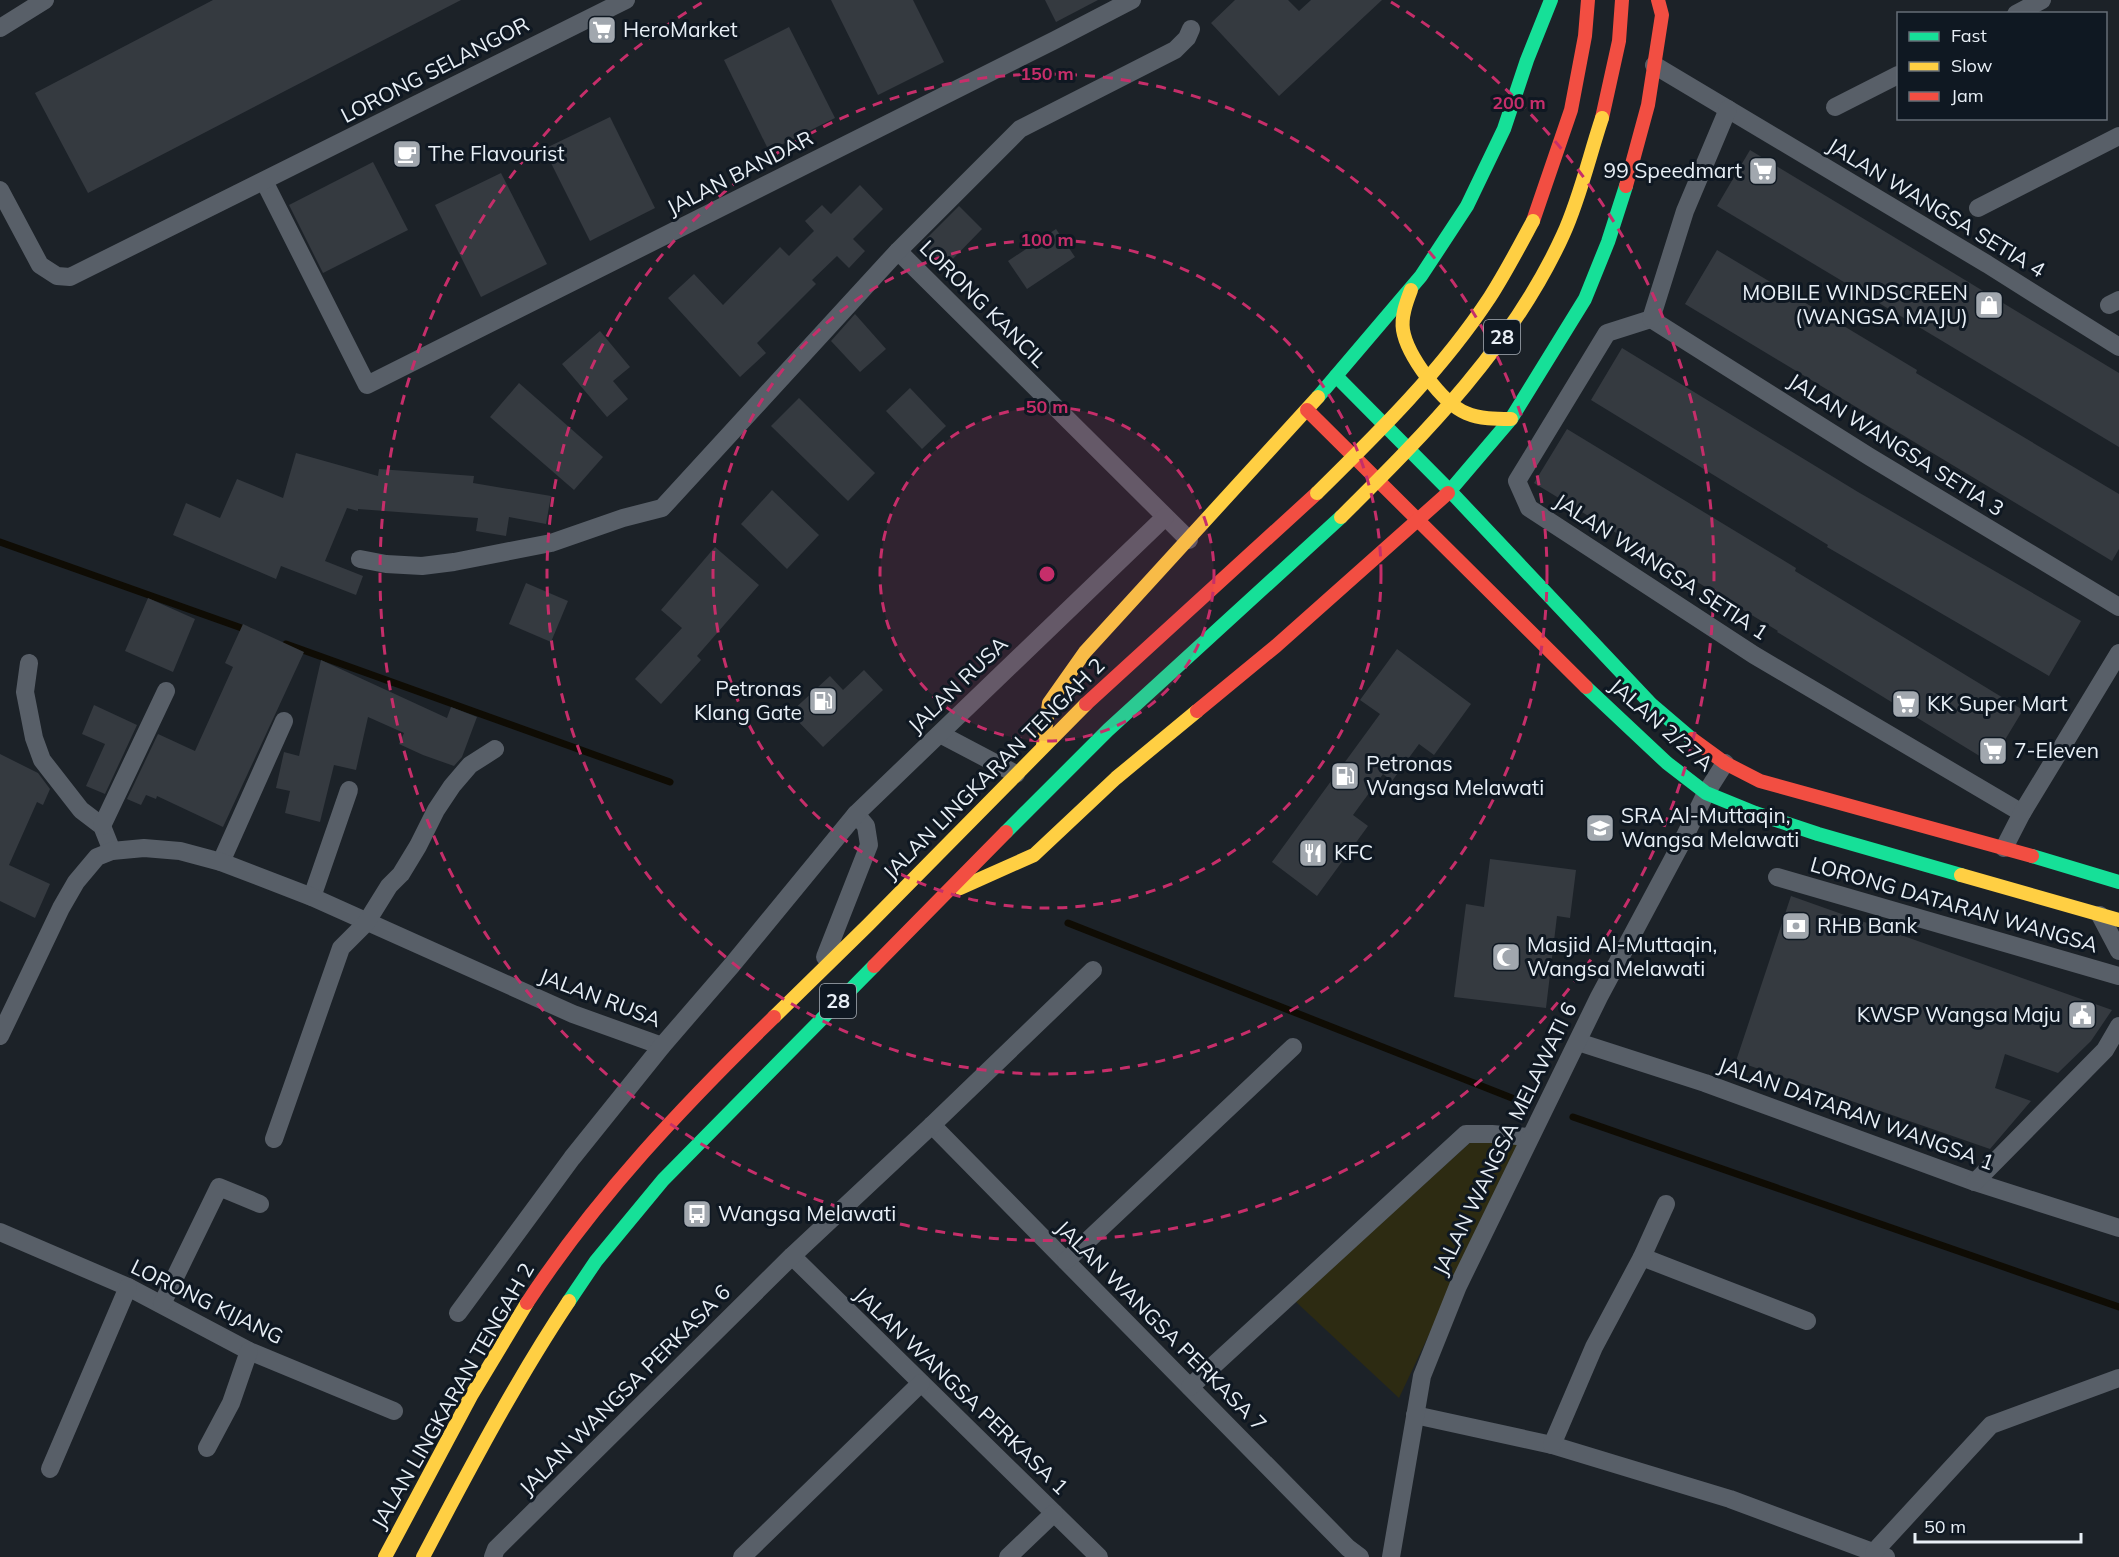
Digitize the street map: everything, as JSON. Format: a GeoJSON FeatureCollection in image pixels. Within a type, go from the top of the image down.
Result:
{"type":"FeatureCollection","features":[{"type":"Feature","properties":{"kind":"main road"},"geometry":{"type":"LineString","coordinates":[[1043,746],[1049,704],[1085,652],[1307,410],[1411,288],[1467,206],[1504,129],[1527,60],[1551,0]]}},
{"type":"Feature","properties":{"kind":"main road","name":"JALAN LINGKARAN TENGAH 2"},"geometry":{"type":"LineString","coordinates":[[385,1557],[445,1444],[520,1314],[569,1242],[620,1178],[683,1109],[1043,746],[1102,689],[1317,493],[1378,433],[1447,354],[1480,311],[1509,266],[1533,221],[1571,110],[1585,36],[1588,0]]}},
{"type":"Feature","properties":{"kind":"main road","name":"28"},"geometry":{"type":"LineString","coordinates":[[423,1557],[475,1458],[549,1331],[596,1261],[663,1180],[1108,730],[1341,518],[1437,417],[1473,375],[1507,330],[1538,283],[1574,208],[1602,118],[1619,41],[1622,0]]}},
{"type":"Feature","properties":{"kind":"main road"},"geometry":{"type":"LineString","coordinates":[[942,896],[1034,855],[1116,778],[1276,646],[1450,491],[1511,419],[1585,299],[1608,242],[1626,187],[1648,105],[1662,15],[1658,0]]}},
{"type":"Feature","properties":{"kind":"main road"},"geometry":{"type":"LineString","coordinates":[[1411,288],[1403,314],[1403,333],[1411,354],[1438,388],[1460,410],[1489,418],[1511,419]]}},
{"type":"Feature","properties":{"kind":"main road","name":"JALAN 2/27A"},"geometry":{"type":"LineString","coordinates":[[1336,376],[1450,491],[1652,704],[1691,739],[1725,763],[1760,781],[2119,882]]}},
{"type":"Feature","properties":{"kind":"main road","name":"JALAN 2/27A"},"geometry":{"type":"LineString","coordinates":[[1307,410],[1417,521],[1666,763],[1706,793],[1755,813],[1818,834],[2119,920]]}},
{"type":"Feature","properties":{"kind":"street"},"geometry":{"type":"LineString","coordinates":[[0,28],[45,0]]}},
{"type":"Feature","properties":{"kind":"street","name":"LORONG SELANGOR"},"geometry":{"type":"LineString","coordinates":[[0,190],[40,265],[57,276],[70,277],[626,0]]}},
{"type":"Feature","properties":{"kind":"street","name":"JALAN BANDAR"},"geometry":{"type":"LineString","coordinates":[[264,181],[367,385],[1132,0]]}},
{"type":"Feature","properties":{"kind":"street"},"geometry":{"type":"LineString","coordinates":[[2020,12],[2042,0]]}},
{"type":"Feature","properties":{"kind":"street"},"geometry":{"type":"LineString","coordinates":[[360,559],[386,564],[422,566],[454,562],[551,543],[623,518],[662,508],[898,251],[1020,129],[1175,50],[1188,39],[1191,29]]}},
{"type":"Feature","properties":{"kind":"street","name":"JALAN WANGSA SETIA 4"},"geometry":{"type":"LineString","coordinates":[[1654,65],[1987,264],[2119,347]]}},
{"type":"Feature","properties":{"kind":"street"},"geometry":{"type":"LineString","coordinates":[[1835,108],[1897,76]]}},
{"type":"Feature","properties":{"kind":"street"},"geometry":{"type":"LineString","coordinates":[[1651,319],[1685,211],[1728,109]]}},
{"type":"Feature","properties":{"kind":"street"},"geometry":{"type":"LineString","coordinates":[[1978,208],[2119,136]]}},
{"type":"Feature","properties":{"kind":"street","name":"LORONG KANCIL"},"geometry":{"type":"LineString","coordinates":[[898,251],[1189,540]]}},
{"type":"Feature","properties":{"kind":"street","name":"JALAN WANGSA SETIA 1"},"geometry":{"type":"LineString","coordinates":[[1651,319],[1607,333],[1517,481],[1530,508],[1754,655],[2022,813]]}},
{"type":"Feature","properties":{"kind":"street","name":"JALAN WANGSA SETIA 3"},"geometry":{"type":"LineString","coordinates":[[1651,319],[1870,457],[2119,607]]}},
{"type":"Feature","properties":{"kind":"street","name":"JALAN RUSA"},"geometry":{"type":"LineString","coordinates":[[0,1036],[61,908],[76,882],[97,857],[112,851],[144,848],[180,851],[221,862],[312,897],[573,1014],[662,1046],[856,814],[1164,517]]}},
{"type":"Feature","properties":{"kind":"street"},"geometry":{"type":"LineString","coordinates":[[2004,848],[2022,813],[2119,653]]}},
{"type":"Feature","properties":{"kind":"street"},"geometry":{"type":"LineString","coordinates":[[29,663],[25,692],[34,738],[42,760],[81,810],[102,826],[112,851]]}},
{"type":"Feature","properties":{"kind":"street"},"geometry":{"type":"LineString","coordinates":[[102,826],[166,691]]}},
{"type":"Feature","properties":{"kind":"street"},"geometry":{"type":"LineString","coordinates":[[221,862],[284,721]]}},
{"type":"Feature","properties":{"kind":"street"},"geometry":{"type":"LineString","coordinates":[[940,734],[1016,774]]}},
{"type":"Feature","properties":{"kind":"street"},"geometry":{"type":"LineString","coordinates":[[274,1139],[341,948],[366,923],[379,900],[400,874],[452,786],[470,765],[495,749]]}},
{"type":"Feature","properties":{"kind":"street","name":"JALAN WANGSA MELAWATI 6"},"geometry":{"type":"LineString","coordinates":[[1391,1557],[1422,1376],[1458,1286],[1599,997],[1706,793],[1725,763]]}},
{"type":"Feature","properties":{"kind":"street"},"geometry":{"type":"LineString","coordinates":[[312,897],[349,790]]}},
{"type":"Feature","properties":{"kind":"street"},"geometry":{"type":"LineString","coordinates":[[819,973],[869,845],[866,826],[856,814]]}},
{"type":"Feature","properties":{"kind":"street","name":"LORONG DATARAN WANGSA"},"geometry":{"type":"LineString","coordinates":[[1777,877],[2119,976]]}},
{"type":"Feature","properties":{"kind":"street"},"geometry":{"type":"LineString","coordinates":[[2100,915],[2119,951]]}},
{"type":"Feature","properties":{"kind":"street","name":"JALAN WANGSA PERKASA 6"},"geometry":{"type":"LineString","coordinates":[[493,1557],[496,1549],[792,1256],[1093,970]]}},
{"type":"Feature","properties":{"kind":"street"},"geometry":{"type":"LineString","coordinates":[[1975,1182],[2105,1050],[2119,1026]]}},
{"type":"Feature","properties":{"kind":"street","name":"JALAN DATARAN WANGSA 1"},"geometry":{"type":"LineString","coordinates":[[1578,1042],[1705,1083],[1975,1182],[2119,1228]]}},
{"type":"Feature","properties":{"kind":"street"},"geometry":{"type":"LineString","coordinates":[[458,1313],[572,1158],[662,1046]]}},
{"type":"Feature","properties":{"kind":"street"},"geometry":{"type":"LineString","coordinates":[[1065,1261],[1293,1047]]}},
{"type":"Feature","properties":{"kind":"street","name":"JALAN WANGSA PERKASA 7"},"geometry":{"type":"LineString","coordinates":[[932,1125],[1352,1554]]}},
{"type":"Feature","properties":{"kind":"street"},"geometry":{"type":"LineString","coordinates":[[1190,1387],[1466,1134],[1530,1137]]}},
{"type":"Feature","properties":{"kind":"street"},"geometry":{"type":"LineString","coordinates":[[162,1304],[219,1187],[260,1204]]}},
{"type":"Feature","properties":{"kind":"street"},"geometry":{"type":"LineString","coordinates":[[1552,1444],[1594,1347],[1642,1257],[1666,1204]]}},
{"type":"Feature","properties":{"kind":"street","name":"LORONG KIJANG"},"geometry":{"type":"LineString","coordinates":[[0,1232],[128,1287],[249,1351],[394,1411]]}},
{"type":"Feature","properties":{"kind":"street","name":"JALAN WANGSA PERKASA 1"},"geometry":{"type":"LineString","coordinates":[[792,1256],[1099,1557]]}},
{"type":"Feature","properties":{"kind":"street"},"geometry":{"type":"LineString","coordinates":[[1642,1257],[1807,1321]]}},
{"type":"Feature","properties":{"kind":"street"},"geometry":{"type":"LineString","coordinates":[[50,1469],[128,1287]]}},
{"type":"Feature","properties":{"kind":"street"},"geometry":{"type":"LineString","coordinates":[[207,1448],[231,1404],[249,1351]]}},
{"type":"Feature","properties":{"kind":"street"},"geometry":{"type":"LineString","coordinates":[[1415,1415],[1552,1444],[1730,1499],[1880,1555],[1990,1425],[2119,1378]]}},
{"type":"Feature","properties":{"kind":"street"},"geometry":{"type":"LineString","coordinates":[[742,1557],[921,1383]]}},
{"type":"Feature","properties":{"kind":"street"},"geometry":{"type":"LineString","coordinates":[[1008,1557],[1054,1514]]}},
{"type":"Feature","properties":{"kind":"shaded area"},"geometry":{"type":"Polygon","coordinates":[[[1473,1140],[1519,1144],[1399,1398],[1295,1301],[1473,1140]]]}},
{"type":"Feature","properties":{"kind":"building"},"geometry":{"type":"Polygon","coordinates":[[[213,0],[461,0],[88,193],[35,93],[213,0]]]}},
{"type":"Feature","properties":{"kind":"building"},"geometry":{"type":"Polygon","coordinates":[[[831,0],[913,0],[944,62],[878,95],[831,0]]]}},
{"type":"Feature","properties":{"kind":"building"},"geometry":{"type":"Polygon","coordinates":[[[1045,0],[1098,0],[1056,22],[1045,0]]]}},
{"type":"Feature","properties":{"kind":"building"},"geometry":{"type":"Polygon","coordinates":[[[1235,0],[1288,0],[1299,11],[1311,0],[1382,0],[1279,96],[1211,23],[1235,0]]]}},
{"type":"Feature","properties":{"kind":"building"},"geometry":{"type":"Polygon","coordinates":[[[789,27],[835,118],[769,151],[724,60],[789,27]]]}},
{"type":"Feature","properties":{"kind":"building"},"geometry":{"type":"Polygon","coordinates":[[[610,117],[655,208],[590,241],[544,149],[610,117]]]}},
{"type":"Feature","properties":{"kind":"building"},"geometry":{"type":"Polygon","coordinates":[[[1750,150],[2119,373],[2119,447],[1717,206],[1750,150]]]}},
{"type":"Feature","properties":{"kind":"building"},"geometry":{"type":"Polygon","coordinates":[[[373,162],[408,230],[323,273],[289,205],[373,162]]]}},
{"type":"Feature","properties":{"kind":"building"},"geometry":{"type":"Polygon","coordinates":[[[501,173],[547,264],[481,297],[435,205],[501,173]]]}},
{"type":"Feature","properties":{"kind":"building"},"geometry":{"type":"Polygon","coordinates":[[[860,185],[883,209],[853,239],[865,251],[849,268],[837,256],[812,280],[816,284],[757,343],[766,353],[740,377],[668,298],[694,274],[723,305],[780,247],[789,256],[814,231],[805,221],[822,205],[831,214],[860,185]]]}},
{"type":"Feature","properties":{"kind":"building"},"geometry":{"type":"Polygon","coordinates":[[[959,206],[982,229],[946,266],[922,243],[959,206]]]}},
{"type":"Feature","properties":{"kind":"building"},"geometry":{"type":"Polygon","coordinates":[[[1056,229],[1075,257],[1027,289],[1008,261],[1056,229]]]}},
{"type":"Feature","properties":{"kind":"building"},"geometry":{"type":"Polygon","coordinates":[[[1717,250],[1917,370],[1916,373],[2119,494],[2119,549],[2112,561],[1685,304],[1717,250]]]}},
{"type":"Feature","properties":{"kind":"building"},"geometry":{"type":"Polygon","coordinates":[[[855,314],[886,349],[860,372],[831,341],[855,314]]]}},
{"type":"Feature","properties":{"kind":"building"},"geometry":{"type":"Polygon","coordinates":[[[600,331],[630,367],[613,381],[628,399],[607,417],[562,364],[600,331]]]}},
{"type":"Feature","properties":{"kind":"building"},"geometry":{"type":"Polygon","coordinates":[[[1622,348],[1858,492],[2081,621],[2049,676],[1827,547],[1828,545],[1591,400],[1622,348]]]}},
{"type":"Feature","properties":{"kind":"building"},"geometry":{"type":"Polygon","coordinates":[[[519,383],[603,457],[574,490],[490,417],[519,383]]]}},
{"type":"Feature","properties":{"kind":"building"},"geometry":{"type":"Polygon","coordinates":[[[910,388],[946,426],[922,449],[886,411],[910,388]]]}},
{"type":"Feature","properties":{"kind":"building"},"geometry":{"type":"Polygon","coordinates":[[[799,398],[875,473],[848,501],[771,426],[799,398]]]}},
{"type":"Feature","properties":{"kind":"building"},"geometry":{"type":"Polygon","coordinates":[[[1567,429],[1796,568],[1795,571],[2023,710],[1991,763],[1534,483],[1567,429]]]}},
{"type":"Feature","properties":{"kind":"building"},"geometry":{"type":"Polygon","coordinates":[[[296,453],[378,476],[379,469],[474,476],[473,483],[551,496],[546,524],[509,517],[506,536],[476,531],[478,518],[358,509],[358,511],[347,508],[325,561],[363,576],[356,595],[281,566],[276,579],[173,535],[186,503],[220,518],[237,479],[283,498],[296,453]]]}},
{"type":"Feature","properties":{"kind":"building"},"geometry":{"type":"Polygon","coordinates":[[[772,490],[819,535],[787,569],[741,524],[772,490]]]}},
{"type":"Feature","properties":{"kind":"building"},"geometry":{"type":"Polygon","coordinates":[[[715,547],[759,585],[697,656],[701,660],[661,704],[635,679],[682,628],[661,610],[715,547]]]}},
{"type":"Feature","properties":{"kind":"building"},"geometry":{"type":"Polygon","coordinates":[[[526,583],[568,601],[551,642],[509,624],[526,583]]]}},
{"type":"Feature","properties":{"kind":"building"},"geometry":{"type":"Polygon","coordinates":[[[148,598],[195,619],[173,672],[125,651],[148,598]]]}},
{"type":"Feature","properties":{"kind":"building"},"geometry":{"type":"Polygon","coordinates":[[[243,624],[304,652],[223,827],[157,796],[156,799],[146,795],[141,805],[127,799],[158,734],[195,751],[233,667],[225,663],[243,624]]]}},
{"type":"Feature","properties":{"kind":"building"},"geometry":{"type":"Polygon","coordinates":[[[1397,649],[1471,704],[1434,755],[1419,744],[1392,781],[1383,774],[1353,815],[1368,826],[1317,896],[1272,862],[1380,714],[1360,700],[1397,649]]]}},
{"type":"Feature","properties":{"kind":"building"},"geometry":{"type":"Polygon","coordinates":[[[321,660],[447,718],[451,707],[477,717],[462,757],[454,766],[423,755],[399,744],[404,733],[368,717],[356,770],[334,765],[320,822],[285,813],[290,791],[276,788],[284,752],[299,756],[321,660]]]}},
{"type":"Feature","properties":{"kind":"building"},"geometry":{"type":"Polygon","coordinates":[[[864,670],[883,690],[823,747],[790,713],[830,676],[843,690],[864,670]]]}},
{"type":"Feature","properties":{"kind":"building"},"geometry":{"type":"Polygon","coordinates":[[[94,705],[137,725],[105,794],[86,786],[105,744],[82,734],[94,705]]]}},
{"type":"Feature","properties":{"kind":"building"},"geometry":{"type":"Polygon","coordinates":[[[0,754],[38,773],[50,789],[43,805],[37,802],[9,865],[50,884],[35,918],[0,901],[0,754]]]}},
{"type":"Feature","properties":{"kind":"building","name":"Masjid Al-Muttaqin, Wangsa Melawati"},"geometry":{"type":"Polygon","coordinates":[[[1490,859],[1576,870],[1570,918],[1557,916],[1546,1008],[1454,997],[1466,904],[1484,907],[1490,859]]]}},
{"type":"Feature","properties":{"kind":"building"},"geometry":{"type":"Polygon","coordinates":[[[1791,896],[2112,1010],[2091,1041],[2058,1073],[2005,1054],[1995,1088],[2031,1101],[1990,1149],[1736,1061],[1791,896]]]}},
{"type":"Feature","properties":{"kind":"waterway"},"geometry":{"type":"LineString","coordinates":[[0,542],[250,631]]}},
{"type":"Feature","properties":{"kind":"waterway"},"geometry":{"type":"LineString","coordinates":[[286,644],[670,782]]}},
{"type":"Feature","properties":{"kind":"waterway"},"geometry":{"type":"LineString","coordinates":[[1068,923],[1517,1100]]}},
{"type":"Feature","properties":{"kind":"waterway"},"geometry":{"type":"LineString","coordinates":[[1573,1117],[2119,1307]]}},
{"type":"Feature","properties":{"kind":"traffic: fast"},"geometry":{"type":"LineString","coordinates":[[1318,397],[1421,276],[1467,206],[1504,129],[1527,60],[1551,0]]}},
{"type":"Feature","properties":{"kind":"traffic: fast"},"geometry":{"type":"LineString","coordinates":[[1448,493],[1511,419],[1585,299],[1608,242],[1626,186]]}},
{"type":"Feature","properties":{"kind":"traffic: fast"},"geometry":{"type":"LineString","coordinates":[[1336,376],[1450,491],[1651,704],[1692,739]]}},
{"type":"Feature","properties":{"kind":"traffic: fast"},"geometry":{"type":"LineString","coordinates":[[1006,832],[1108,730],[1341,517]]}},
{"type":"Feature","properties":{"kind":"traffic: fast"},"geometry":{"type":"LineString","coordinates":[[1586,687],[1667,763],[1706,793],[1755,813],[1818,834],[1961,875]]}},
{"type":"Feature","properties":{"kind":"traffic: fast"},"geometry":{"type":"LineString","coordinates":[[2032,856],[2119,882]]}},
{"type":"Feature","properties":{"kind":"traffic: fast"},"geometry":{"type":"LineString","coordinates":[[569,1301],[596,1261],[663,1180],[874,966]]}},
{"type":"Feature","properties":{"kind":"traffic: slow"},"geometry":{"type":"LineString","coordinates":[[1341,517],[1405,453],[1465,386],[1519,314],[1543,275],[1569,221],[1602,118]]}},
{"type":"Feature","properties":{"kind":"traffic: slow"},"geometry":{"type":"LineString","coordinates":[[1317,493],[1431,375],[1451,350],[1490,297],[1533,221]]}},
{"type":"Feature","properties":{"kind":"traffic: slow"},"geometry":{"type":"LineString","coordinates":[[1411,290],[1403,315],[1403,330],[1411,352],[1427,377],[1447,399],[1466,413],[1482,418],[1511,419]]}},
{"type":"Feature","properties":{"kind":"traffic: slow"},"geometry":{"type":"LineString","coordinates":[[1043,746],[1049,703],[1085,652],[1318,397]]}},
{"type":"Feature","properties":{"kind":"traffic: slow"},"geometry":{"type":"LineString","coordinates":[[774,1017],[1086,704]]}},
{"type":"Feature","properties":{"kind":"traffic: slow"},"geometry":{"type":"LineString","coordinates":[[960,888],[1034,855],[1116,778],[1197,711]]}},
{"type":"Feature","properties":{"kind":"traffic: slow"},"geometry":{"type":"LineString","coordinates":[[1961,875],[2119,920]]}},
{"type":"Feature","properties":{"kind":"traffic: slow"},"geometry":{"type":"LineString","coordinates":[[423,1557],[511,1395],[569,1301]]}},
{"type":"Feature","properties":{"kind":"traffic: slow"},"geometry":{"type":"LineString","coordinates":[[385,1557],[471,1396],[527,1303]]}},
{"type":"Feature","properties":{"kind":"traffic: jam"},"geometry":{"type":"LineString","coordinates":[[1533,221],[1571,110],[1585,36],[1588,0]]}},
{"type":"Feature","properties":{"kind":"traffic: jam"},"geometry":{"type":"LineString","coordinates":[[1602,118],[1619,41],[1622,0]]}},
{"type":"Feature","properties":{"kind":"traffic: jam"},"geometry":{"type":"LineString","coordinates":[[1626,186],[1648,105],[1662,15],[1658,0]]}},
{"type":"Feature","properties":{"kind":"traffic: jam"},"geometry":{"type":"LineString","coordinates":[[1307,410],[1586,687]]}},
{"type":"Feature","properties":{"kind":"traffic: jam"},"geometry":{"type":"LineString","coordinates":[[1086,704],[1317,493]]}},
{"type":"Feature","properties":{"kind":"traffic: jam"},"geometry":{"type":"LineString","coordinates":[[1197,711],[1276,646],[1448,493]]}},
{"type":"Feature","properties":{"kind":"traffic: jam"},"geometry":{"type":"LineString","coordinates":[[1692,739],[1725,763],[1760,781],[2032,856]]}},
{"type":"Feature","properties":{"kind":"traffic: jam"},"geometry":{"type":"LineString","coordinates":[[874,966],[1006,832]]}},
{"type":"Feature","properties":{"kind":"traffic: jam"},"geometry":{"type":"LineString","coordinates":[[527,1303],[582,1226],[643,1153],[774,1017]]}},
{"type":"Feature","properties":{"kind":"place","name":"HeroMarket"},"geometry":{"type":"Point","coordinates":[602,30]}},
{"type":"Feature","properties":{"kind":"place","name":"The Flavourist"},"geometry":{"type":"Point","coordinates":[407,154]}},
{"type":"Feature","properties":{"kind":"place","name":"99 Speedmart"},"geometry":{"type":"Point","coordinates":[1763,171]}},
{"type":"Feature","properties":{"kind":"place","name":"MOBILE WINDSCREEN (WANGSA MAJU)"},"geometry":{"type":"Point","coordinates":[1989,305]}},
{"type":"Feature","properties":{"kind":"place","name":"Petronas Klang Gate"},"geometry":{"type":"Point","coordinates":[823,701]}},
{"type":"Feature","properties":{"kind":"place","name":"KK Super Mart"},"geometry":{"type":"Point","coordinates":[1906,704]}},
{"type":"Feature","properties":{"kind":"place","name":"7-Eleven"},"geometry":{"type":"Point","coordinates":[1993,751]}},
{"type":"Feature","properties":{"kind":"place","name":"Petronas Wangsa Melawati"},"geometry":{"type":"Point","coordinates":[1345,776]}},
{"type":"Feature","properties":{"kind":"place","name":"SRA Al-Muttaqin, Wangsa Melawati"},"geometry":{"type":"Point","coordinates":[1600,828]}},
{"type":"Feature","properties":{"kind":"place","name":"KFC"},"geometry":{"type":"Point","coordinates":[1313,853]}},
{"type":"Feature","properties":{"kind":"place","name":"RHB Bank"},"geometry":{"type":"Point","coordinates":[1796,926]}},
{"type":"Feature","properties":{"kind":"place","name":"Masjid Al-Muttaqin, Wangsa Melawati"},"geometry":{"type":"Point","coordinates":[1506,957]}},
{"type":"Feature","properties":{"kind":"place","name":"KWSP Wangsa Maju"},"geometry":{"type":"Point","coordinates":[2082,1015]}},
{"type":"Feature","properties":{"kind":"place","name":"Wangsa Melawati"},"geometry":{"type":"Point","coordinates":[697,1214]}}]}
